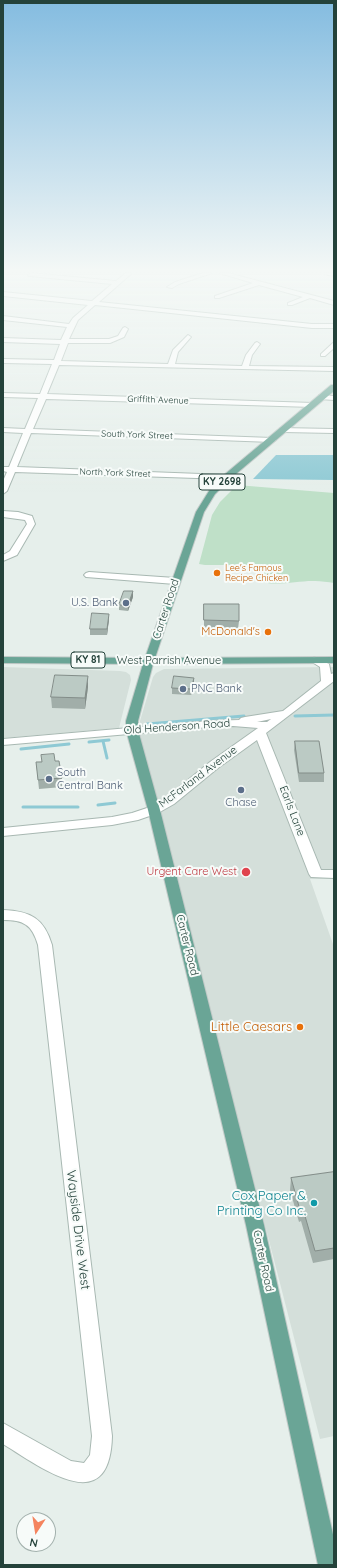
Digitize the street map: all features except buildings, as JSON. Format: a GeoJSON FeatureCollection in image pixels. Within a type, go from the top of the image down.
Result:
{"type":"FeatureCollection","features":[{"type":"Feature","properties":{"kind":"main road","name":"Carter Road"},"geometry":{"type":"LineString","coordinates":[[329,1565],[255,1225],[154,810],[132,730],[132,721],[175,581],[200,512],[212,493],[227,477],[334,387]]}},
{"type":"Feature","properties":{"kind":"main road","name":"West Parrish Avenue"},"geometry":{"type":"LineString","coordinates":[[3,660],[334,660]]}},
{"type":"Feature","properties":{"kind":"street"},"geometry":{"type":"LineString","coordinates":[[3,491],[29,431],[62,346]]}},
{"type":"Feature","properties":{"kind":"street"},"geometry":{"type":"LineString","coordinates":[[171,366],[176,351],[180,346]]}},
{"type":"Feature","properties":{"kind":"street"},"geometry":{"type":"LineString","coordinates":[[245,368],[249,355],[255,346]]}},
{"type":"Feature","properties":{"kind":"street"},"geometry":{"type":"LineString","coordinates":[[323,355],[332,346]]}},
{"type":"Feature","properties":{"kind":"street"},"geometry":{"type":"LineString","coordinates":[[3,361],[334,369]]}},
{"type":"Feature","properties":{"kind":"street","name":"Griffith Avenue"},"geometry":{"type":"LineString","coordinates":[[3,395],[313,405]]}},
{"type":"Feature","properties":{"kind":"street"},"geometry":{"type":"LineString","coordinates":[[322,397],[334,398]]}},
{"type":"Feature","properties":{"kind":"street","name":"South York Street"},"geometry":{"type":"LineString","coordinates":[[3,430],[272,440]]}},
{"type":"Feature","properties":{"kind":"street"},"geometry":{"type":"LineString","coordinates":[[283,430],[334,431]]}},
{"type":"Feature","properties":{"kind":"street","name":"North York Street"},"geometry":{"type":"LineString","coordinates":[[3,469],[227,477]]}},
{"type":"Feature","properties":{"kind":"street"},"geometry":{"type":"LineString","coordinates":[[3,514],[25,516],[31,521],[23,540],[14,553],[3,558]]}},
{"type":"Feature","properties":{"kind":"street"},"geometry":{"type":"LineString","coordinates":[[89,575],[175,581]]}},
{"type":"Feature","properties":{"kind":"street"},"geometry":{"type":"LineString","coordinates":[[314,660],[325,666],[330,679]]}},
{"type":"Feature","properties":{"kind":"street"},"geometry":{"type":"LineString","coordinates":[[264,729],[286,714],[330,679],[334,665]]}},
{"type":"Feature","properties":{"kind":"street"},"geometry":{"type":"LineString","coordinates":[[233,722],[286,714]]}},
{"type":"Feature","properties":{"kind":"street"},"geometry":{"type":"LineString","coordinates":[[233,722],[244,731],[248,740]]}},
{"type":"Feature","properties":{"kind":"street","name":"Old Henderson Road"},"geometry":{"type":"LineString","coordinates":[[3,742],[233,722],[264,729]]}},
{"type":"Feature","properties":{"kind":"street","name":"McFarland Avenue"},"geometry":{"type":"LineString","coordinates":[[3,832],[112,821],[134,817],[154,810],[170,801],[264,729]]}},
{"type":"Feature","properties":{"kind":"street","name":"Earls Lane"},"geometry":{"type":"LineString","coordinates":[[264,729],[316,874],[334,874]]}},
{"type":"Feature","properties":{"kind":"street","name":"Wayside Drive West"},"geometry":{"type":"LineString","coordinates":[[3,915],[18,916],[33,922],[39,928],[45,945],[59,1082],[89,1319],[102,1450],[99,1461],[93,1469],[85,1473],[77,1474],[64,1469],[3,1433]]}},
{"type":"Feature","properties":{"kind":"shaded area"},"geometry":{"type":"Polygon","coordinates":[[[3,667],[126,672],[130,675],[131,680],[119,728],[3,738],[3,667]]]}},
{"type":"Feature","properties":{"kind":"shaded area"},"geometry":{"type":"Polygon","coordinates":[[[334,667],[334,879],[310,879],[334,947],[334,1436],[320,1439],[140,738],[140,721],[153,677],[156,673],[164,669],[334,667]]]}},
{"type":"Feature","properties":{"kind":"green space"},"geometry":{"type":"Polygon","coordinates":[[[237,485],[334,493],[334,583],[309,581],[278,584],[270,583],[258,580],[257,576],[260,567],[258,565],[199,564],[212,515],[220,502],[237,485]]]}},
{"type":"Feature","properties":{"kind":"water"},"geometry":{"type":"Polygon","coordinates":[[[276,455],[334,455],[334,480],[253,479],[276,455]]]}},
{"type":"Feature","properties":{"kind":"waterway"},"geometry":{"type":"LineString","coordinates":[[295,716],[334,715]]}},
{"type":"Feature","properties":{"kind":"waterway"},"geometry":{"type":"LineString","coordinates":[[147,724],[244,716]]}},
{"type":"Feature","properties":{"kind":"waterway"},"geometry":{"type":"LineString","coordinates":[[89,742],[109,740]]}},
{"type":"Feature","properties":{"kind":"waterway"},"geometry":{"type":"LineString","coordinates":[[103,741],[107,758]]}},
{"type":"Feature","properties":{"kind":"waterway"},"geometry":{"type":"LineString","coordinates":[[21,749],[69,744]]}},
{"type":"Feature","properties":{"kind":"waterway"},"geometry":{"type":"LineString","coordinates":[[98,805],[115,803]]}},
{"type":"Feature","properties":{"kind":"waterway"},"geometry":{"type":"LineString","coordinates":[[23,807],[78,807]]}},
{"type":"Feature","properties":{"kind":"place","name":"Lee's Famous Recipe Chicken"},"geometry":{"type":"Point","coordinates":[217,573]}},
{"type":"Feature","properties":{"kind":"place","name":"U.S. Bank"},"geometry":{"type":"Point","coordinates":[126,603]}},
{"type":"Feature","properties":{"kind":"place","name":"McDonald's"},"geometry":{"type":"Point","coordinates":[268,632]}},
{"type":"Feature","properties":{"kind":"place","name":"PNC Bank"},"geometry":{"type":"Point","coordinates":[183,689]}},
{"type":"Feature","properties":{"kind":"place","name":"South Central Bank"},"geometry":{"type":"Point","coordinates":[49,779]}},
{"type":"Feature","properties":{"kind":"place","name":"Chase"},"geometry":{"type":"Point","coordinates":[241,790]}},
{"type":"Feature","properties":{"kind":"place","name":"Urgent Care West"},"geometry":{"type":"Point","coordinates":[246,872]}},
{"type":"Feature","properties":{"kind":"place","name":"Little Caesars"},"geometry":{"type":"Point","coordinates":[300,1027]}},
{"type":"Feature","properties":{"kind":"place","name":"Cox Paper & Printing Co Inc."},"geometry":{"type":"Point","coordinates":[314,1203]}}]}
